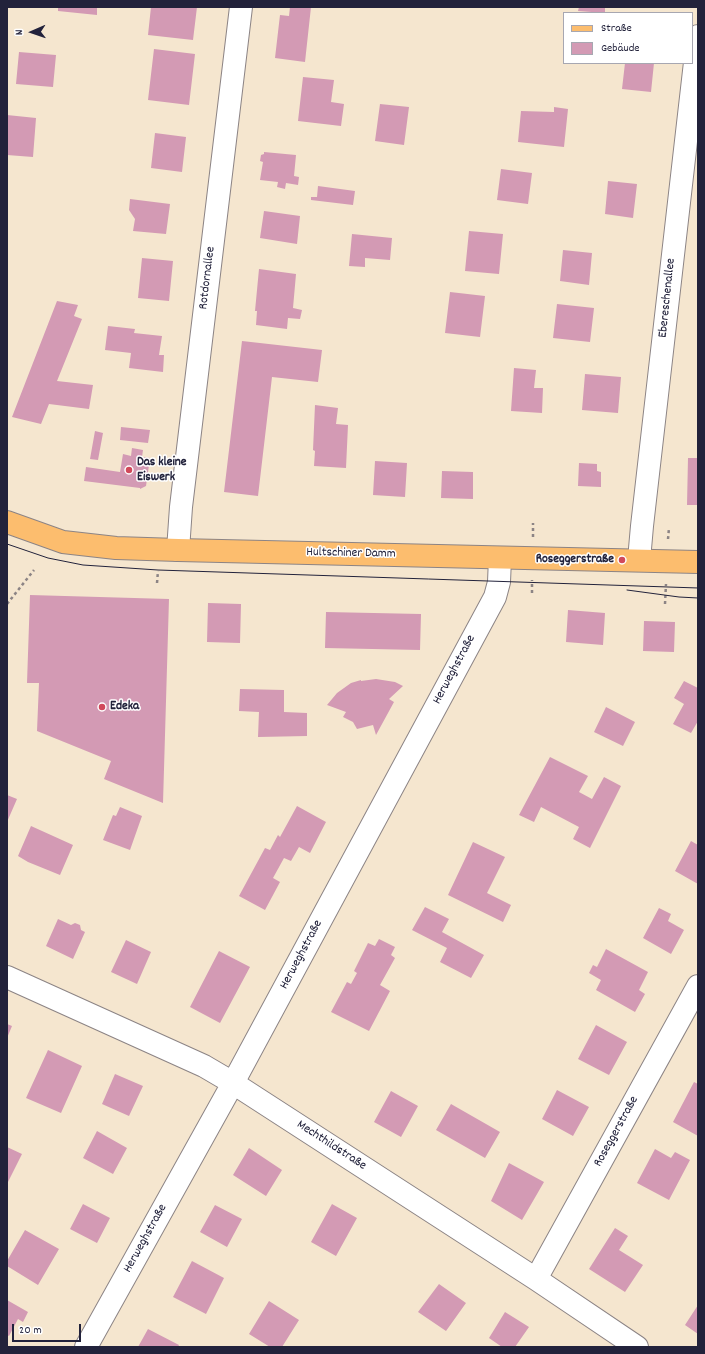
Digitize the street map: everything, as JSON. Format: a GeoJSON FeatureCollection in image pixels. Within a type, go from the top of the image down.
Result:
{"type":"FeatureCollection","features":[{"type":"Feature","properties":{"kind":"main road","name":"Hultschiner Damm"},"geometry":{"type":"LineString","coordinates":[[7,522],[63,542],[116,548],[698,562]]}},
{"type":"Feature","properties":{"kind":"street","name":"Rotdornallee"},"geometry":{"type":"LineString","coordinates":[[178,550],[180,507],[241,7]]}},
{"type":"Feature","properties":{"kind":"street","name":"Ebereschenallee"},"geometry":{"type":"LineString","coordinates":[[639,560],[698,36]]}},
{"type":"Feature","properties":{"kind":"street","name":"Herweghstraße"},"geometry":{"type":"LineString","coordinates":[[86,1347],[233,1083],[496,594],[499,582],[500,558]]}},
{"type":"Feature","properties":{"kind":"street","name":"Mechthildstraße"},"geometry":{"type":"LineString","coordinates":[[7,977],[204,1066],[233,1083],[536,1279],[637,1347]]}},
{"type":"Feature","properties":{"kind":"street","name":"Roseggerstraße"},"geometry":{"type":"LineString","coordinates":[[536,1279],[698,986]]}},
{"type":"Feature","properties":{"kind":"path"},"geometry":{"type":"LineString","coordinates":[[7,604],[34,570]]}},
{"type":"Feature","properties":{"kind":"building"},"geometry":{"type":"Polygon","coordinates":[[[58,7],[97,7],[97,15],[58,11],[58,7]]]}},
{"type":"Feature","properties":{"kind":"building"},"geometry":{"type":"Polygon","coordinates":[[[151,7],[197,7],[193,40],[148,35],[151,7]]]}},
{"type":"Feature","properties":{"kind":"building"},"geometry":{"type":"Polygon","coordinates":[[[290,7],[311,7],[305,62],[275,58],[280,15],[289,16],[290,7]]]}},
{"type":"Feature","properties":{"kind":"building"},"geometry":{"type":"Polygon","coordinates":[[[579,7],[605,7],[605,12],[578,11],[579,7]]]}},
{"type":"Feature","properties":{"kind":"building"},"geometry":{"type":"Polygon","coordinates":[[[154,49],[195,54],[189,105],[148,100],[154,49]]]}},
{"type":"Feature","properties":{"kind":"building"},"geometry":{"type":"Polygon","coordinates":[[[19,52],[56,55],[53,87],[16,84],[19,52]]]}},
{"type":"Feature","properties":{"kind":"building"},"geometry":{"type":"Polygon","coordinates":[[[625,64],[654,64],[651,92],[622,89],[625,64]]]}},
{"type":"Feature","properties":{"kind":"building"},"geometry":{"type":"Polygon","coordinates":[[[303,77],[334,80],[331,102],[344,104],[341,126],[298,121],[303,77]]]}},
{"type":"Feature","properties":{"kind":"building"},"geometry":{"type":"Polygon","coordinates":[[[380,104],[409,107],[404,145],[375,141],[380,104]]]}},
{"type":"Feature","properties":{"kind":"building"},"geometry":{"type":"Polygon","coordinates":[[[554,107],[568,109],[564,147],[518,142],[521,111],[554,112],[554,107]]]}},
{"type":"Feature","properties":{"kind":"building"},"geometry":{"type":"Polygon","coordinates":[[[7,115],[36,118],[33,157],[7,155],[7,115]]]}},
{"type":"Feature","properties":{"kind":"building"},"geometry":{"type":"Polygon","coordinates":[[[155,133],[186,137],[182,172],[151,168],[155,133]]]}},
{"type":"Feature","properties":{"kind":"building"},"geometry":{"type":"Polygon","coordinates":[[[264,152],[296,155],[294,176],[299,177],[298,185],[286,183],[285,189],[277,187],[278,182],[260,180],[263,162],[260,161],[261,155],[264,154],[264,152]]]}},
{"type":"Feature","properties":{"kind":"building"},"geometry":{"type":"Polygon","coordinates":[[[501,169],[532,173],[528,204],[497,200],[501,169]]]}},
{"type":"Feature","properties":{"kind":"building"},"geometry":{"type":"Polygon","coordinates":[[[608,181],[637,184],[633,218],[605,214],[608,181]]]}},
{"type":"Feature","properties":{"kind":"building"},"geometry":{"type":"Polygon","coordinates":[[[318,186],[355,191],[353,205],[311,200],[311,197],[317,197],[318,186]]]}},
{"type":"Feature","properties":{"kind":"building"},"geometry":{"type":"Polygon","coordinates":[[[130,199],[170,204],[166,234],[133,231],[135,219],[129,210],[130,199]]]}},
{"type":"Feature","properties":{"kind":"building"},"geometry":{"type":"Polygon","coordinates":[[[264,211],[300,216],[297,244],[260,238],[264,211]]]}},
{"type":"Feature","properties":{"kind":"building"},"geometry":{"type":"Polygon","coordinates":[[[469,231],[503,234],[499,274],[465,271],[469,231]]]}},
{"type":"Feature","properties":{"kind":"building"},"geometry":{"type":"Polygon","coordinates":[[[352,234],[392,238],[390,260],[365,258],[365,267],[349,266],[352,234]]]}},
{"type":"Feature","properties":{"kind":"building"},"geometry":{"type":"Polygon","coordinates":[[[563,250],[592,253],[589,285],[560,281],[563,250]]]}},
{"type":"Feature","properties":{"kind":"building"},"geometry":{"type":"Polygon","coordinates":[[[142,258],[173,261],[169,301],[138,298],[142,258]]]}},
{"type":"Feature","properties":{"kind":"building"},"geometry":{"type":"Polygon","coordinates":[[[259,269],[296,274],[293,308],[302,310],[300,319],[288,318],[287,329],[256,325],[257,311],[255,311],[259,269]]]}},
{"type":"Feature","properties":{"kind":"building"},"geometry":{"type":"Polygon","coordinates":[[[450,292],[485,296],[480,337],[445,333],[450,292]]]}},
{"type":"Feature","properties":{"kind":"building"},"geometry":{"type":"Polygon","coordinates":[[[57,301],[78,305],[74,316],[82,319],[57,381],[93,385],[89,409],[49,404],[41,424],[12,417],[57,301]]]}},
{"type":"Feature","properties":{"kind":"building"},"geometry":{"type":"Polygon","coordinates":[[[557,304],[594,308],[590,342],[553,338],[557,304]]]}},
{"type":"Feature","properties":{"kind":"building"},"geometry":{"type":"Polygon","coordinates":[[[108,326],[135,329],[134,333],[162,336],[159,355],[164,355],[163,372],[129,368],[131,353],[105,350],[108,326]]]}},
{"type":"Feature","properties":{"kind":"building"},"geometry":{"type":"Polygon","coordinates":[[[242,341],[322,350],[318,382],[272,377],[258,496],[224,492],[242,341]]]}},
{"type":"Feature","properties":{"kind":"building"},"geometry":{"type":"Polygon","coordinates":[[[514,368],[536,370],[534,388],[543,388],[542,413],[511,411],[514,368]]]}},
{"type":"Feature","properties":{"kind":"building"},"geometry":{"type":"Polygon","coordinates":[[[585,374],[621,377],[618,413],[582,410],[585,374]]]}},
{"type":"Feature","properties":{"kind":"building"},"geometry":{"type":"Polygon","coordinates":[[[315,405],[338,408],[336,424],[348,425],[346,468],[314,466],[315,451],[313,450],[315,405]]]}},
{"type":"Feature","properties":{"kind":"building"},"geometry":{"type":"Polygon","coordinates":[[[121,427],[150,430],[148,443],[120,440],[121,427]]]}},
{"type":"Feature","properties":{"kind":"building"},"geometry":{"type":"Polygon","coordinates":[[[95,431],[103,433],[98,460],[90,459],[95,431]]]}},
{"type":"Feature","properties":{"kind":"building"},"geometry":{"type":"Polygon","coordinates":[[[132,448],[143,450],[142,457],[150,458],[146,486],[140,489],[84,481],[86,467],[120,472],[123,454],[131,456],[132,448]]]}},
{"type":"Feature","properties":{"kind":"building"},"geometry":{"type":"Polygon","coordinates":[[[688,458],[698,458],[698,505],[687,505],[688,458]]]}},
{"type":"Feature","properties":{"kind":"building"},"geometry":{"type":"Polygon","coordinates":[[[375,461],[407,463],[405,497],[373,495],[375,461]]]}},
{"type":"Feature","properties":{"kind":"building"},"geometry":{"type":"Polygon","coordinates":[[[579,463],[597,464],[597,471],[601,472],[601,487],[578,486],[579,463]]]}},
{"type":"Feature","properties":{"kind":"building"},"geometry":{"type":"Polygon","coordinates":[[[442,471],[473,472],[473,499],[441,498],[442,471]]]}},
{"type":"Feature","properties":{"kind":"building","name":"Edeka"},"geometry":{"type":"Polygon","coordinates":[[[30,595],[169,599],[163,803],[104,779],[111,761],[37,731],[39,683],[27,683],[30,595]]]}},
{"type":"Feature","properties":{"kind":"building"},"geometry":{"type":"Polygon","coordinates":[[[208,603],[241,604],[240,643],[207,642],[208,603]]]}},
{"type":"Feature","properties":{"kind":"building"},"geometry":{"type":"Polygon","coordinates":[[[568,610],[605,613],[603,645],[566,642],[568,610]]]}},
{"type":"Feature","properties":{"kind":"building"},"geometry":{"type":"Polygon","coordinates":[[[326,612],[421,614],[420,650],[325,648],[326,612]]]}},
{"type":"Feature","properties":{"kind":"building"},"geometry":{"type":"Polygon","coordinates":[[[644,621],[675,622],[674,652],[643,651],[644,621]]]}},
{"type":"Feature","properties":{"kind":"building"},"geometry":{"type":"Polygon","coordinates":[[[376,679],[395,682],[403,686],[389,699],[394,702],[376,735],[373,725],[357,729],[353,722],[343,717],[346,712],[327,705],[337,693],[351,683],[361,680],[376,679]]]}},
{"type":"Feature","properties":{"kind":"building"},"geometry":{"type":"Polygon","coordinates":[[[684,681],[698,688],[698,721],[691,733],[673,724],[684,704],[674,698],[684,681]]]}},
{"type":"Feature","properties":{"kind":"building"},"geometry":{"type":"Polygon","coordinates":[[[240,689],[284,690],[284,712],[307,713],[307,736],[258,737],[259,712],[239,711],[240,689]]]}},
{"type":"Feature","properties":{"kind":"building"},"geometry":{"type":"Polygon","coordinates":[[[606,707],[635,722],[623,746],[594,732],[606,707]]]}},
{"type":"Feature","properties":{"kind":"building"},"geometry":{"type":"Polygon","coordinates":[[[550,757],[588,776],[579,792],[592,799],[604,777],[621,786],[590,848],[573,839],[579,827],[541,807],[534,822],[519,815],[550,757]]]}},
{"type":"Feature","properties":{"kind":"building"},"geometry":{"type":"Polygon","coordinates":[[[7,795],[17,799],[7,822],[7,795]]]}},
{"type":"Feature","properties":{"kind":"building"},"geometry":{"type":"Polygon","coordinates":[[[297,806],[326,822],[310,853],[299,847],[291,861],[284,858],[273,878],[280,882],[265,910],[239,896],[265,848],[270,850],[278,835],[280,837],[297,806]]]}},
{"type":"Feature","properties":{"kind":"building"},"geometry":{"type":"Polygon","coordinates":[[[120,807],[142,816],[130,850],[103,840],[113,815],[116,816],[120,807]]]}},
{"type":"Feature","properties":{"kind":"building"},"geometry":{"type":"Polygon","coordinates":[[[31,826],[73,845],[60,875],[28,862],[18,856],[31,826]]]}},
{"type":"Feature","properties":{"kind":"building"},"geometry":{"type":"Polygon","coordinates":[[[691,841],[698,845],[698,884],[675,871],[691,841]]]}},
{"type":"Feature","properties":{"kind":"building"},"geometry":{"type":"Polygon","coordinates":[[[473,842],[505,857],[487,893],[511,905],[503,922],[448,895],[473,842]]]}},
{"type":"Feature","properties":{"kind":"building"},"geometry":{"type":"Polygon","coordinates":[[[425,907],[449,919],[442,932],[484,955],[471,978],[440,962],[447,948],[412,930],[425,907]]]}},
{"type":"Feature","properties":{"kind":"building"},"geometry":{"type":"Polygon","coordinates":[[[659,908],[671,914],[668,921],[684,930],[671,954],[643,938],[659,908]]]}},
{"type":"Feature","properties":{"kind":"building"},"geometry":{"type":"Polygon","coordinates":[[[58,919],[71,925],[75,923],[80,925],[81,930],[85,932],[73,959],[46,946],[58,919]]]}},
{"type":"Feature","properties":{"kind":"building"},"geometry":{"type":"Polygon","coordinates":[[[379,939],[395,947],[391,955],[395,958],[380,985],[390,991],[369,1031],[331,1012],[347,982],[351,984],[357,973],[354,971],[368,943],[375,946],[379,939]]]}},
{"type":"Feature","properties":{"kind":"building"},"geometry":{"type":"Polygon","coordinates":[[[126,940],[151,952],[137,984],[111,972],[126,940]]]}},
{"type":"Feature","properties":{"kind":"building"},"geometry":{"type":"Polygon","coordinates":[[[606,949],[648,972],[639,990],[645,994],[635,1012],[596,990],[601,980],[589,973],[593,965],[597,967],[606,949]]]}},
{"type":"Feature","properties":{"kind":"building"},"geometry":{"type":"Polygon","coordinates":[[[219,951],[250,967],[220,1023],[190,1007],[219,951]]]}},
{"type":"Feature","properties":{"kind":"building"},"geometry":{"type":"Polygon","coordinates":[[[7,1024],[12,1026],[7,1038],[7,1024]]]}},
{"type":"Feature","properties":{"kind":"building"},"geometry":{"type":"Polygon","coordinates":[[[596,1025],[627,1042],[609,1075],[578,1059],[596,1025]]]}},
{"type":"Feature","properties":{"kind":"building"},"geometry":{"type":"Polygon","coordinates":[[[48,1050],[82,1066],[61,1113],[26,1098],[48,1050]]]}},
{"type":"Feature","properties":{"kind":"building"},"geometry":{"type":"Polygon","coordinates":[[[115,1074],[143,1086],[129,1116],[102,1104],[115,1074]]]}},
{"type":"Feature","properties":{"kind":"building"},"geometry":{"type":"Polygon","coordinates":[[[694,1082],[698,1084],[698,1136],[673,1122],[694,1082]]]}},
{"type":"Feature","properties":{"kind":"building"},"geometry":{"type":"Polygon","coordinates":[[[557,1090],[589,1107],[573,1136],[542,1119],[557,1090]]]}},
{"type":"Feature","properties":{"kind":"building"},"geometry":{"type":"Polygon","coordinates":[[[391,1091],[418,1106],[401,1137],[374,1122],[391,1091]]]}},
{"type":"Feature","properties":{"kind":"building"},"geometry":{"type":"Polygon","coordinates":[[[451,1104],[500,1132],[485,1158],[436,1130],[451,1104]]]}},
{"type":"Feature","properties":{"kind":"building"},"geometry":{"type":"Polygon","coordinates":[[[97,1131],[127,1148],[113,1174],[83,1158],[97,1131]]]}},
{"type":"Feature","properties":{"kind":"building"},"geometry":{"type":"Polygon","coordinates":[[[7,1147],[22,1154],[7,1184],[7,1147]]]}},
{"type":"Feature","properties":{"kind":"building"},"geometry":{"type":"Polygon","coordinates":[[[249,1148],[282,1170],[266,1196],[233,1175],[249,1148]]]}},
{"type":"Feature","properties":{"kind":"building"},"geometry":{"type":"Polygon","coordinates":[[[655,1149],[671,1158],[675,1152],[690,1160],[669,1200],[637,1183],[655,1149]]]}},
{"type":"Feature","properties":{"kind":"building"},"geometry":{"type":"Polygon","coordinates":[[[509,1163],[544,1182],[522,1220],[491,1201],[509,1163]]]}},
{"type":"Feature","properties":{"kind":"building"},"geometry":{"type":"Polygon","coordinates":[[[83,1204],[110,1218],[97,1243],[70,1229],[83,1204]]]}},
{"type":"Feature","properties":{"kind":"building"},"geometry":{"type":"Polygon","coordinates":[[[332,1204],[357,1218],[336,1256],[311,1242],[332,1204]]]}},
{"type":"Feature","properties":{"kind":"building"},"geometry":{"type":"Polygon","coordinates":[[[215,1205],[242,1219],[227,1247],[200,1232],[215,1205]]]}},
{"type":"Feature","properties":{"kind":"building"},"geometry":{"type":"Polygon","coordinates":[[[615,1228],[628,1236],[619,1250],[643,1265],[625,1292],[589,1269],[615,1228]]]}},
{"type":"Feature","properties":{"kind":"building"},"geometry":{"type":"Polygon","coordinates":[[[25,1230],[59,1249],[38,1285],[7,1266],[7,1261],[25,1230]]]}},
{"type":"Feature","properties":{"kind":"building"},"geometry":{"type":"Polygon","coordinates":[[[192,1261],[224,1278],[206,1314],[173,1297],[192,1261]]]}},
{"type":"Feature","properties":{"kind":"building"},"geometry":{"type":"Polygon","coordinates":[[[439,1284],[466,1303],[446,1331],[418,1312],[439,1284]]]}},
{"type":"Feature","properties":{"kind":"building"},"geometry":{"type":"Polygon","coordinates":[[[7,1300],[28,1312],[23,1322],[18,1319],[9,1336],[7,1335],[7,1300]]]}},
{"type":"Feature","properties":{"kind":"building"},"geometry":{"type":"Polygon","coordinates":[[[269,1301],[299,1320],[282,1347],[270,1347],[249,1334],[269,1301]]]}},
{"type":"Feature","properties":{"kind":"building"},"geometry":{"type":"Polygon","coordinates":[[[698,1305],[698,1334],[685,1325],[698,1305]]]}},
{"type":"Feature","properties":{"kind":"building"},"geometry":{"type":"Polygon","coordinates":[[[505,1312],[529,1327],[515,1347],[502,1347],[489,1338],[505,1312]]]}},
{"type":"Feature","properties":{"kind":"building"},"geometry":{"type":"Polygon","coordinates":[[[148,1329],[179,1345],[178,1347],[138,1347],[148,1329]]]}},
{"type":"Feature","properties":{"kind":"tram line"},"geometry":{"type":"LineString","coordinates":[[7,544],[48,558],[83,565],[158,570],[698,588]]}},
{"type":"Feature","properties":{"kind":"tram line"},"geometry":{"type":"LineString","coordinates":[[627,590],[698,598]]}},
{"type":"Feature","properties":{"kind":"place","name":"Das kleine Eiswerk"},"geometry":{"type":"Point","coordinates":[129,470]}},
{"type":"Feature","properties":{"kind":"place","name":"Roseggerstraße"},"geometry":{"type":"Point","coordinates":[622,560]}},
{"type":"Feature","properties":{"kind":"place","name":"Edeka"},"geometry":{"type":"Point","coordinates":[102,707]}}]}
